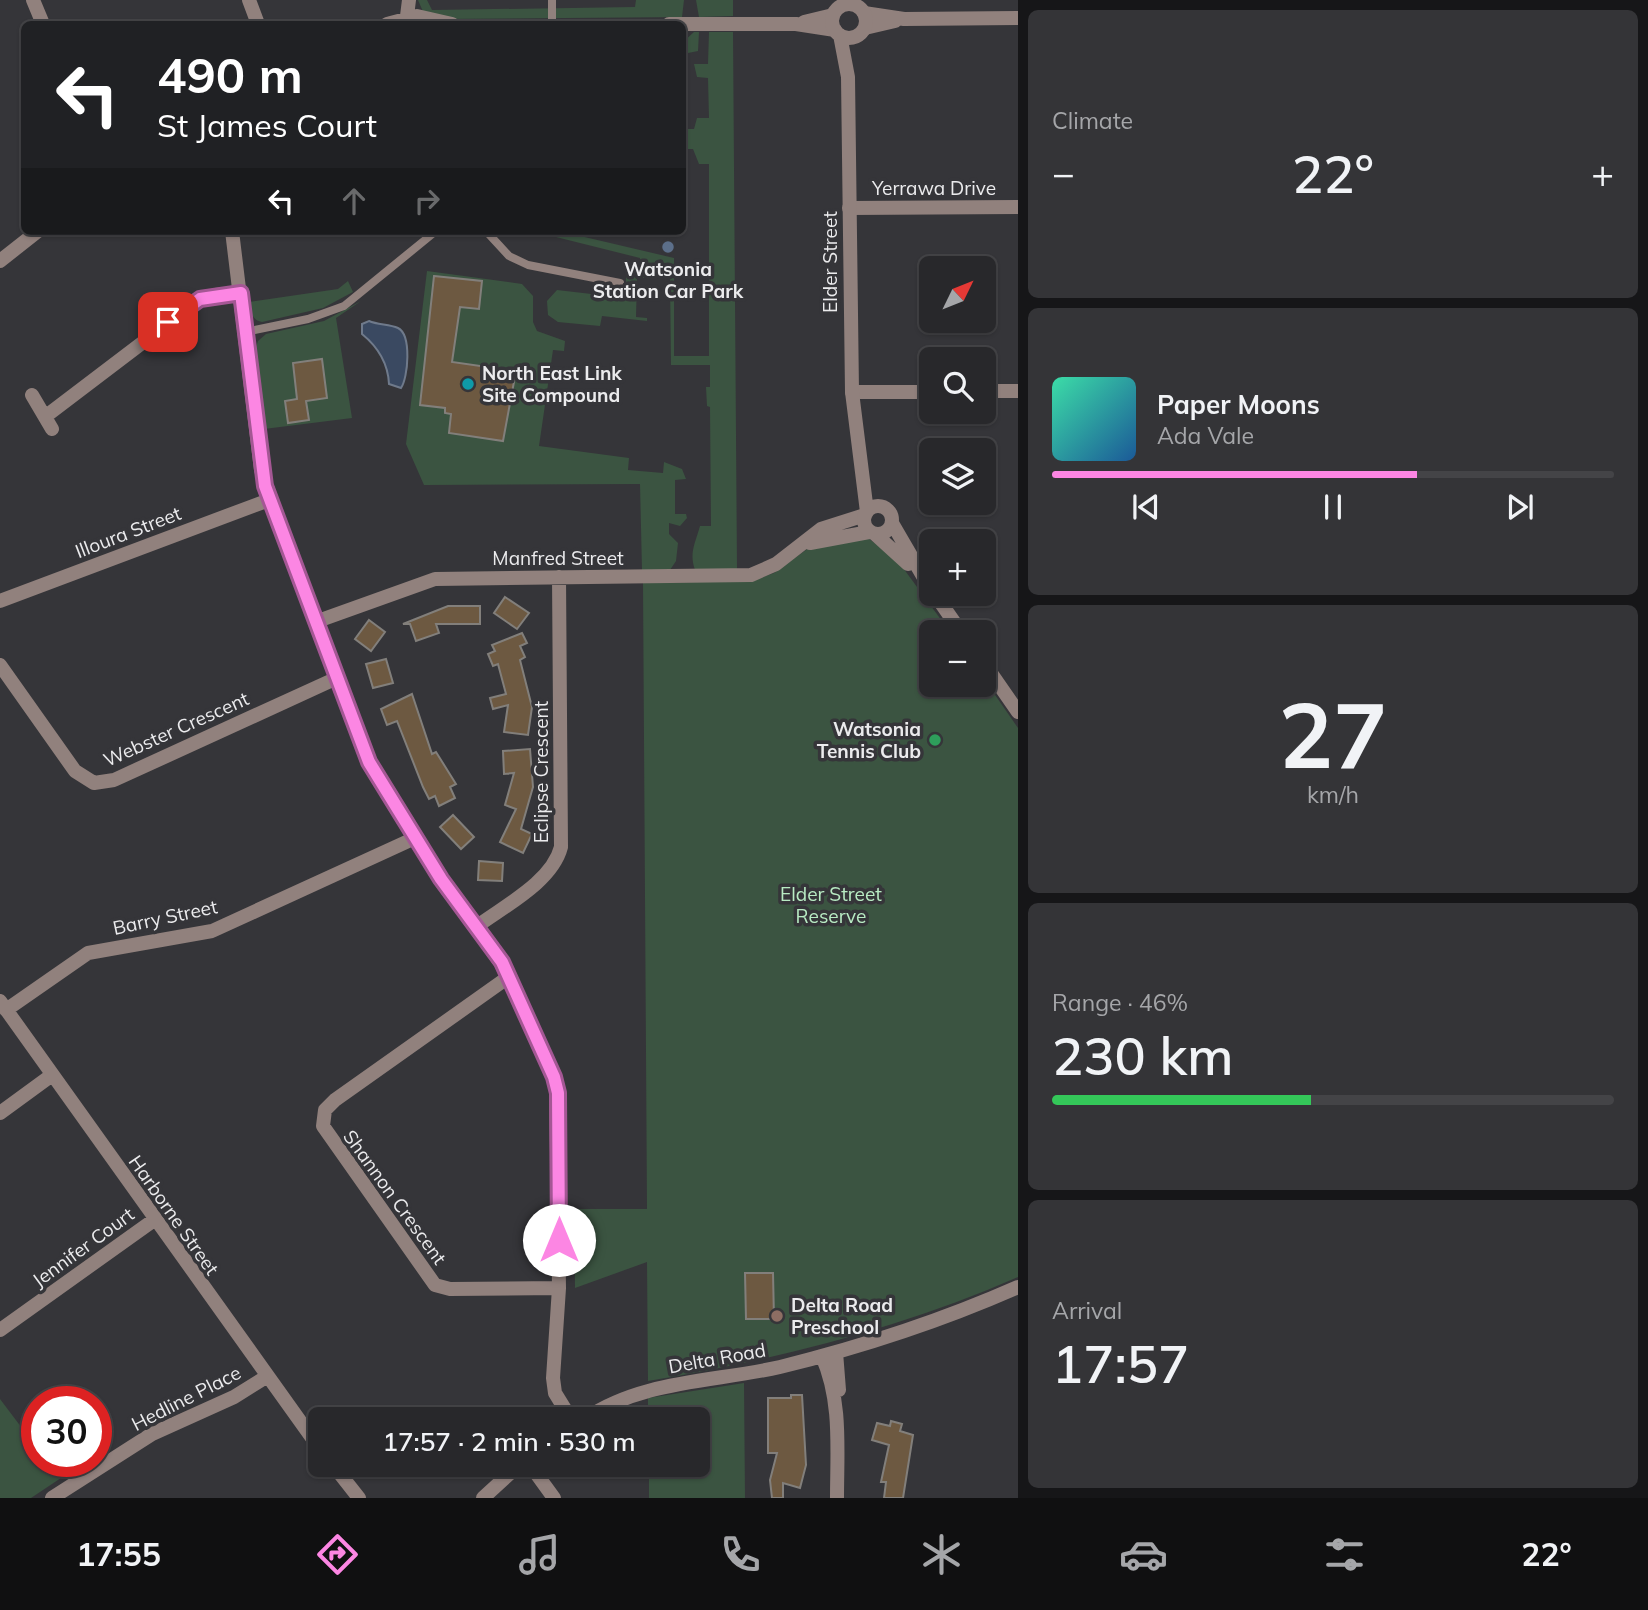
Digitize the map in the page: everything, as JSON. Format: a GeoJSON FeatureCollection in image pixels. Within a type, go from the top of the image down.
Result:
{"type":"FeatureCollection","features":[{"type":"Feature","properties":{"kind":"street"},"geometry":{"type":"LineString","coordinates":[[33,0],[42,21]]}},
{"type":"Feature","properties":{"kind":"street"},"geometry":{"type":"LineString","coordinates":[[249,0],[257,21]]}},
{"type":"Feature","properties":{"kind":"street"},"geometry":{"type":"LineString","coordinates":[[411,0],[412,20]]}},
{"type":"Feature","properties":{"kind":"street"},"geometry":{"type":"LineString","coordinates":[[686,24],[796,24],[848,17],[1018,18]]}},
{"type":"Feature","properties":{"kind":"street","name":"Elder Street"},"geometry":{"type":"LineString","coordinates":[[848,17],[852,392],[866,513]]}},
{"type":"Feature","properties":{"kind":"street","name":"Yerrawa Drive"},"geometry":{"type":"LineString","coordinates":[[849,208],[1018,206]]}},
{"type":"Feature","properties":{"kind":"street"},"geometry":{"type":"LineString","coordinates":[[0,261],[33,235]]}},
{"type":"Feature","properties":{"kind":"street"},"geometry":{"type":"LineString","coordinates":[[233,235],[261,470],[269,500],[315,622],[369,762],[415,838],[510,976],[550,1066],[558,1093],[559,1288],[554,1388],[564,1407]]}},
{"type":"Feature","properties":{"kind":"street"},"geometry":{"type":"LineString","coordinates":[[32,395],[49,422],[195,302],[215,295],[241,293]]}},
{"type":"Feature","properties":{"kind":"street"},"geometry":{"type":"LineString","coordinates":[[996,391],[1018,391]]}},
{"type":"Feature","properties":{"kind":"street"},"geometry":{"type":"LineString","coordinates":[[852,392],[919,392]]}},
{"type":"Feature","properties":{"kind":"street","name":"Elder Street"},"geometry":{"type":"LineString","coordinates":[[859,445],[881,506]]}},
{"type":"Feature","properties":{"kind":"street","name":"Illoura Street"},"geometry":{"type":"LineString","coordinates":[[0,601],[269,500]]}},
{"type":"Feature","properties":{"kind":"street"},"geometry":{"type":"LineString","coordinates":[[919,572],[892,523],[889,511],[881,506],[866,513],[864,524],[919,574]]}},
{"type":"Feature","properties":{"kind":"street","name":"Manfred Street"},"geometry":{"type":"LineString","coordinates":[[315,622],[427,580],[741,576],[769,568],[821,529],[866,513]]}},
{"type":"Feature","properties":{"kind":"street"},"geometry":{"type":"LineString","coordinates":[[872,533],[884,534],[892,523]]}},
{"type":"Feature","properties":{"kind":"street","name":"Manfred Street"},"geometry":{"type":"LineString","coordinates":[[802,545],[828,537],[872,533]]}},
{"type":"Feature","properties":{"kind":"street","name":"Eclipse Crescent"},"geometry":{"type":"LineString","coordinates":[[476,927],[545,875],[556,861],[561,847],[559,577]]}},
{"type":"Feature","properties":{"kind":"street","name":"Webster Crescent"},"geometry":{"type":"LineString","coordinates":[[0,665],[75,771],[94,783],[114,780],[337,678]]}},
{"type":"Feature","properties":{"kind":"street"},"geometry":{"type":"LineString","coordinates":[[996,680],[1018,712]]}},
{"type":"Feature","properties":{"kind":"street","name":"Barry Street"},"geometry":{"type":"LineString","coordinates":[[3,1005],[88,954],[212,931],[415,838]]}},
{"type":"Feature","properties":{"kind":"street","name":"Shannon Crescent"},"geometry":{"type":"LineString","coordinates":[[510,976],[335,1100],[325,1110],[323,1126],[435,1285],[450,1289],[559,1288]]}},
{"type":"Feature","properties":{"kind":"street","name":"Harborne Street"},"geometry":{"type":"LineString","coordinates":[[3,1005],[308,1433]]}},
{"type":"Feature","properties":{"kind":"street"},"geometry":{"type":"LineString","coordinates":[[0,1113],[52,1075]]}},
{"type":"Feature","properties":{"kind":"street","name":"Jennifer Court"},"geometry":{"type":"LineString","coordinates":[[0,1330],[154,1220]]}},
{"type":"Feature","properties":{"kind":"street","name":"Delta Road"},"geometry":{"type":"LineString","coordinates":[[604,1407],[639,1392],[729,1377],[829,1354],[937,1320],[1018,1287]]}},
{"type":"Feature","properties":{"kind":"street"},"geometry":{"type":"LineString","coordinates":[[829,1354],[836,1402],[837,1498]]}},
{"type":"Feature","properties":{"kind":"street","name":"Hedline Place"},"geometry":{"type":"LineString","coordinates":[[52,1498],[152,1434],[234,1398],[266,1377]]}},
{"type":"Feature","properties":{"kind":"street"},"geometry":{"type":"LineString","coordinates":[[342,1477],[359,1498]]}},
{"type":"Feature","properties":{"kind":"street"},"geometry":{"type":"LineString","coordinates":[[483,1498],[506,1477]]}},
{"type":"Feature","properties":{"kind":"street"},"geometry":{"type":"LineString","coordinates":[[539,1477],[554,1498]]}},
{"type":"Feature","properties":{"kind":"lane"},"geometry":{"type":"LineString","coordinates":[[552,0],[552,21]]}},
{"type":"Feature","properties":{"kind":"lane"},"geometry":{"type":"LineString","coordinates":[[245,332],[308,319],[344,306],[431,235]]}},
{"type":"Feature","properties":{"kind":"lane"},"geometry":{"type":"LineString","coordinates":[[490,235],[509,256],[528,265],[620,283]]}},
{"type":"Feature","properties":{"kind":"green space"},"geometry":{"type":"Polygon","coordinates":[[[418,0],[427,0],[432,10],[635,7],[636,0],[684,0],[682,17],[441,19],[424,14],[418,0]]]}},
{"type":"Feature","properties":{"kind":"green space"},"geometry":{"type":"Polygon","coordinates":[[[696,0],[733,0],[733,16],[699,17],[696,0]]]}},
{"type":"Feature","properties":{"kind":"green space"},"geometry":{"type":"Polygon","coordinates":[[[694,32],[699,32],[698,51],[686,53],[686,39],[694,32]]]}},
{"type":"Feature","properties":{"kind":"green space"},"geometry":{"type":"Polygon","coordinates":[[[709,32],[733,32],[737,569],[695,570],[693,553],[700,526],[711,526],[710,407],[707,406],[706,387],[710,387],[710,365],[671,365],[670,278],[637,278],[636,317],[647,318],[647,321],[602,316],[600,326],[558,322],[548,315],[547,301],[557,290],[626,298],[626,272],[640,272],[640,258],[548,235],[576,235],[674,258],[674,356],[709,356],[709,164],[699,164],[693,149],[686,149],[686,129],[694,129],[697,118],[709,118],[708,78],[697,77],[694,64],[708,64],[709,32]]]}},
{"type":"Feature","properties":{"kind":"green space"},"geometry":{"type":"Polygon","coordinates":[[[427,271],[522,284],[533,296],[533,322],[537,331],[565,341],[564,351],[553,350],[539,446],[629,458],[628,470],[663,473],[664,462],[682,469],[686,479],[675,480],[675,514],[686,514],[687,518],[680,526],[669,523],[669,534],[678,543],[676,561],[670,570],[642,570],[640,484],[424,485],[406,444],[427,271]]]}},
{"type":"Feature","properties":{"kind":"green space"},"geometry":{"type":"Polygon","coordinates":[[[348,281],[353,292],[323,308],[262,322],[251,312],[249,302],[338,289],[348,281]]]}},
{"type":"Feature","properties":{"kind":"green space"},"geometry":{"type":"Polygon","coordinates":[[[361,301],[336,318],[352,418],[264,429],[255,350],[258,341],[266,334],[324,321],[361,301]],[[322,359],[293,363],[297,399],[288,423],[309,420],[306,401],[327,398],[322,359]]]}},
{"type":"Feature","properties":{"kind":"green space","name":"Elder Street Reserve"},"geometry":{"type":"Polygon","coordinates":[[[868,538],[898,561],[919,590],[919,606],[931,606],[941,620],[919,620],[919,697],[996,696],[1018,728],[1018,1277],[928,1312],[836,1341],[743,1363],[648,1381],[647,1262],[575,1288],[574,1209],[647,1209],[643,583],[752,581],[774,573],[810,547],[868,538]]]}},
{"type":"Feature","properties":{"kind":"green space"},"geometry":{"type":"Polygon","coordinates":[[[744,1383],[745,1498],[649,1498],[649,1477],[710,1477],[710,1407],[648,1407],[648,1398],[744,1383]]]}},
{"type":"Feature","properties":{"kind":"green space"},"geometry":{"type":"Polygon","coordinates":[[[0,1399],[21,1427],[21,1477],[61,1478],[31,1498],[0,1498],[0,1399]]]}},
{"type":"Feature","properties":{"kind":"water"},"geometry":{"type":"Polygon","coordinates":[[[369,321],[398,328],[402,332],[407,357],[401,388],[389,384],[387,369],[381,356],[362,334],[362,324],[369,321]]]}},
{"type":"Feature","properties":{"kind":"building","name":"North East Link Site Compound"},"geometry":{"type":"Polygon","coordinates":[[[434,276],[482,281],[479,309],[460,307],[452,362],[516,371],[503,441],[449,433],[451,414],[445,413],[445,408],[420,405],[434,276]]]}},
{"type":"Feature","properties":{"kind":"building"},"geometry":{"type":"Polygon","coordinates":[[[322,359],[327,398],[306,401],[309,420],[288,423],[285,401],[297,399],[293,363],[322,359]]]}},
{"type":"Feature","properties":{"kind":"building"},"geometry":{"type":"Polygon","coordinates":[[[505,597],[529,613],[517,629],[494,613],[505,597]]]}},
{"type":"Feature","properties":{"kind":"building"},"geometry":{"type":"Polygon","coordinates":[[[448,606],[480,606],[480,624],[436,624],[439,633],[416,641],[410,624],[403,624],[448,606]]]}},
{"type":"Feature","properties":{"kind":"building"},"geometry":{"type":"Polygon","coordinates":[[[369,620],[385,632],[371,651],[355,639],[369,620]]]}},
{"type":"Feature","properties":{"kind":"building"},"geometry":{"type":"Polygon","coordinates":[[[522,633],[527,643],[520,646],[525,657],[520,660],[532,707],[528,735],[504,732],[508,705],[493,709],[490,698],[506,694],[498,664],[493,666],[488,654],[495,651],[492,645],[522,633]]]}},
{"type":"Feature","properties":{"kind":"building"},"geometry":{"type":"Polygon","coordinates":[[[386,659],[393,683],[373,688],[366,664],[386,659]]]}},
{"type":"Feature","properties":{"kind":"building"},"geometry":{"type":"Polygon","coordinates":[[[412,694],[432,754],[436,752],[456,784],[450,787],[455,798],[439,806],[435,796],[429,799],[423,787],[397,721],[387,725],[381,709],[412,694]]]}},
{"type":"Feature","properties":{"kind":"building"},"geometry":{"type":"Polygon","coordinates":[[[530,749],[533,787],[521,829],[532,834],[523,853],[500,842],[516,809],[505,805],[514,773],[504,774],[503,751],[530,749]]]}},
{"type":"Feature","properties":{"kind":"building"},"geometry":{"type":"Polygon","coordinates":[[[453,815],[474,837],[461,849],[440,827],[453,815]]]}},
{"type":"Feature","properties":{"kind":"building"},"geometry":{"type":"Polygon","coordinates":[[[479,861],[503,863],[502,881],[478,880],[479,861]]]}},
{"type":"Feature","properties":{"kind":"building"},"geometry":{"type":"Polygon","coordinates":[[[745,1273],[773,1273],[774,1319],[746,1319],[745,1273]]]}},
{"type":"Feature","properties":{"kind":"building"},"geometry":{"type":"Polygon","coordinates":[[[791,1395],[802,1395],[806,1465],[800,1488],[783,1483],[783,1498],[772,1498],[770,1480],[777,1453],[768,1453],[768,1398],[791,1398],[791,1395]]]}},
{"type":"Feature","properties":{"kind":"building"},"geometry":{"type":"Polygon","coordinates":[[[891,1421],[902,1424],[900,1431],[913,1435],[903,1498],[884,1498],[886,1482],[881,1482],[889,1445],[872,1440],[877,1423],[890,1426],[891,1421]]]}},
{"type":"Feature","properties":{"kind":"place","name":"Watsonia Station Car Park"},"geometry":{"type":"Point","coordinates":[668,247]}},
{"type":"Feature","properties":{"kind":"place","name":"North East Link Site Compound"},"geometry":{"type":"Point","coordinates":[468,384]}},
{"type":"Feature","properties":{"kind":"place","name":"Watsonia Tennis Club"},"geometry":{"type":"Point","coordinates":[935,740]}},
{"type":"Feature","properties":{"kind":"place","name":"Delta Road Preschool"},"geometry":{"type":"Point","coordinates":[777,1316]}},
{"type":"Feature","properties":{"kind":"route"},"geometry":{"type":"LineString","coordinates":[[168,322],[200,299],[241,293],[265,486],[369,762],[441,879],[502,962],[554,1077],[558,1093],[559,1240]]}}]}
